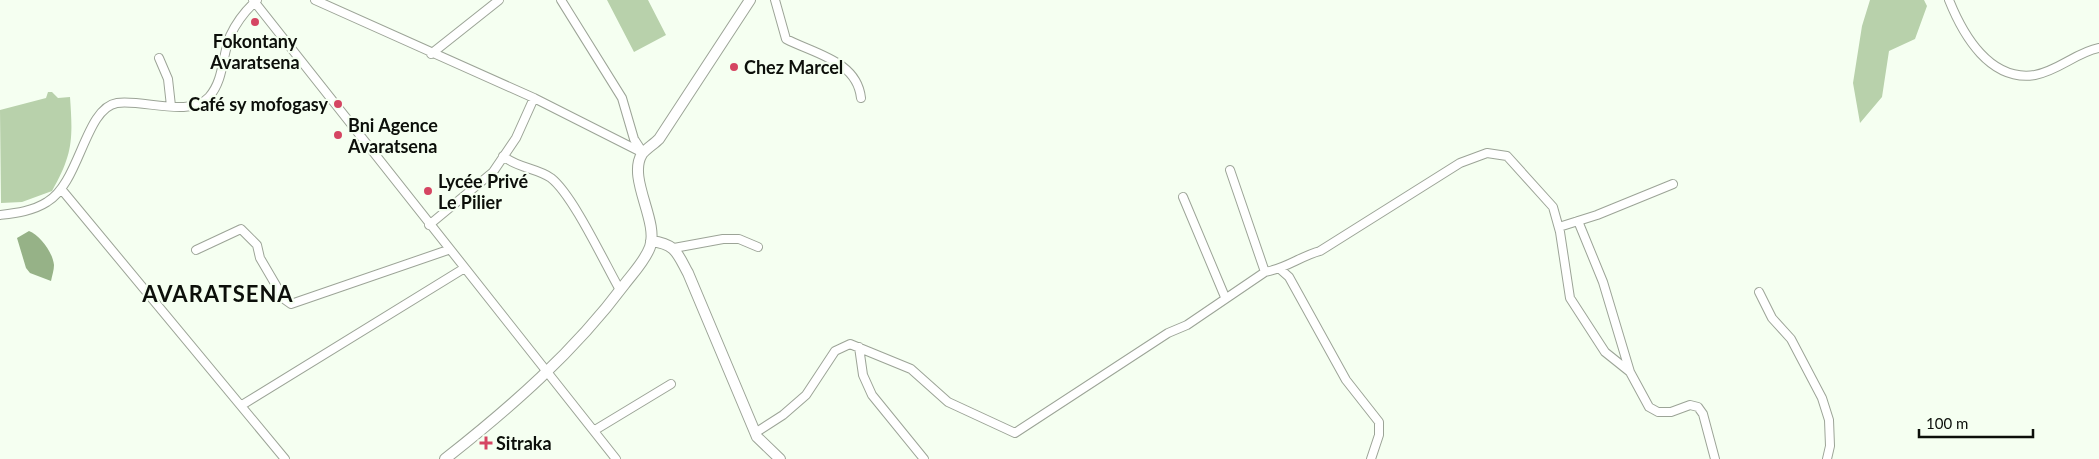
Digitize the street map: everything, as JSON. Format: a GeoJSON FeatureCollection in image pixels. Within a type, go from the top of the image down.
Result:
{"type":"FeatureCollection","features":[{"type":"Feature","properties":{"kind":"main road"},"geometry":{"type":"LineString","coordinates":[[445,459],[493,421],[547,371],[604,312],[643,260],[650,241],[638,170],[643,153],[659,139],[750,0]]}},
{"type":"Feature","properties":{"kind":"main road"},"geometry":{"type":"LineString","coordinates":[[650,241],[663,243],[674,248],[688,274],[755,433],[778,458]]}},
{"type":"Feature","properties":{"kind":"street"},"geometry":{"type":"LineString","coordinates":[[315,0],[430,54],[534,98],[643,153]]}},
{"type":"Feature","properties":{"kind":"street"},"geometry":{"type":"LineString","coordinates":[[430,54],[499,0]]}},
{"type":"Feature","properties":{"kind":"street"},"geometry":{"type":"LineString","coordinates":[[561,0],[622,98],[634,138],[643,153]]}},
{"type":"Feature","properties":{"kind":"street"},"geometry":{"type":"LineString","coordinates":[[775,0],[786,39],[838,63],[853,74],[860,87],[861,98]]}},
{"type":"Feature","properties":{"kind":"street"},"geometry":{"type":"LineString","coordinates":[[1949,0],[1976,49],[1993,65],[2013,74],[2035,75],[2099,48]]}},
{"type":"Feature","properties":{"kind":"street"},"geometry":{"type":"LineString","coordinates":[[0,215],[34,208],[48,202],[62,190],[72,174],[91,127],[100,114],[116,103],[193,107],[208,98],[218,83],[230,36],[255,1],[448,250],[595,430],[616,459]]}},
{"type":"Feature","properties":{"kind":"street"},"geometry":{"type":"LineString","coordinates":[[159,58],[168,79],[171,106]]}},
{"type":"Feature","properties":{"kind":"street"},"geometry":{"type":"LineString","coordinates":[[429,225],[493,172],[516,138],[534,98]]}},
{"type":"Feature","properties":{"kind":"street"},"geometry":{"type":"LineString","coordinates":[[755,433],[783,415],[806,395],[835,351],[850,344],[911,369],[948,402],[1015,434],[1168,333],[1187,325],[1225,297],[1265,272],[1280,269],[1331,245],[1362,223],[1460,163],[1486,153],[1507,156],[1553,208],[1559,227],[1570,298],[1605,352],[1630,372]]}},
{"type":"Feature","properties":{"kind":"street"},"geometry":{"type":"LineString","coordinates":[[503,156],[510,162],[550,177],[557,184],[574,207],[620,290]]}},
{"type":"Feature","properties":{"kind":"street"},"geometry":{"type":"LineString","coordinates":[[1230,170],[1265,272]]}},
{"type":"Feature","properties":{"kind":"street"},"geometry":{"type":"LineString","coordinates":[[1559,227],[1673,184]]}},
{"type":"Feature","properties":{"kind":"street"},"geometry":{"type":"LineString","coordinates":[[62,190],[285,459]]}},
{"type":"Feature","properties":{"kind":"street"},"geometry":{"type":"LineString","coordinates":[[1182,197],[1225,297]]}},
{"type":"Feature","properties":{"kind":"street"},"geometry":{"type":"LineString","coordinates":[[1578,221],[1603,282],[1630,372],[1649,407],[1658,412],[1671,412],[1690,405],[1698,407],[1704,414],[1715,459]]}},
{"type":"Feature","properties":{"kind":"street"},"geometry":{"type":"LineString","coordinates":[[196,250],[241,229],[257,245],[260,258],[284,299],[292,304],[448,250]]}},
{"type":"Feature","properties":{"kind":"street"},"geometry":{"type":"LineString","coordinates":[[674,248],[731,239],[739,239],[758,247]]}},
{"type":"Feature","properties":{"kind":"street"},"geometry":{"type":"LineString","coordinates":[[242,405],[463,269]]}},
{"type":"Feature","properties":{"kind":"street"},"geometry":{"type":"LineString","coordinates":[[1280,269],[1289,277],[1346,380],[1379,422],[1380,435],[1372,459]]}},
{"type":"Feature","properties":{"kind":"street"},"geometry":{"type":"LineString","coordinates":[[1759,292],[1772,318],[1791,339],[1822,398],[1829,420],[1830,446],[1827,459]]}},
{"type":"Feature","properties":{"kind":"street"},"geometry":{"type":"LineString","coordinates":[[859,347],[863,375],[872,396],[924,459]]}},
{"type":"Feature","properties":{"kind":"street"},"geometry":{"type":"LineString","coordinates":[[595,430],[672,384]]}},
{"type":"Feature","properties":{"kind":"shaded area"},"geometry":{"type":"Polygon","coordinates":[[[607,0],[648,0],[666,35],[634,52],[607,0]]]}},
{"type":"Feature","properties":{"kind":"shaded area"},"geometry":{"type":"Polygon","coordinates":[[[1870,0],[1924,0],[1927,6],[1915,39],[1889,51],[1882,97],[1860,123],[1853,83],[1862,26],[1870,0]]]}},
{"type":"Feature","properties":{"kind":"shaded area"},"geometry":{"type":"Polygon","coordinates":[[[48,92],[52,92],[58,98],[70,97],[71,135],[68,156],[64,167],[52,191],[22,202],[1,203],[0,110],[46,98],[48,92]]]}},
{"type":"Feature","properties":{"kind":"shaded area"},"geometry":{"type":"Polygon","coordinates":[[[29,231],[41,240],[49,250],[54,265],[51,281],[30,273],[26,268],[17,238],[29,231]]]}},
{"type":"Feature","properties":{"kind":"place","name":"Fokontany Avaratsena"},"geometry":{"type":"Point","coordinates":[255,22]}},
{"type":"Feature","properties":{"kind":"place","name":"Chez Marcel"},"geometry":{"type":"Point","coordinates":[734,67]}},
{"type":"Feature","properties":{"kind":"place","name":"Café sy mofogasy"},"geometry":{"type":"Point","coordinates":[338,104]}},
{"type":"Feature","properties":{"kind":"place","name":"Bni Agence Avaratsena"},"geometry":{"type":"Point","coordinates":[338,135]}},
{"type":"Feature","properties":{"kind":"place","name":"Lycée Privé Le Pilier"},"geometry":{"type":"Point","coordinates":[428,191]}},
{"type":"Feature","properties":{"kind":"place","name":"Sitraka"},"geometry":{"type":"Point","coordinates":[486,443]}},
{"type":"Feature","properties":{"kind":"district","name":"AVARATSENA"},"geometry":{"type":"Point","coordinates":[218,293]}}]}
